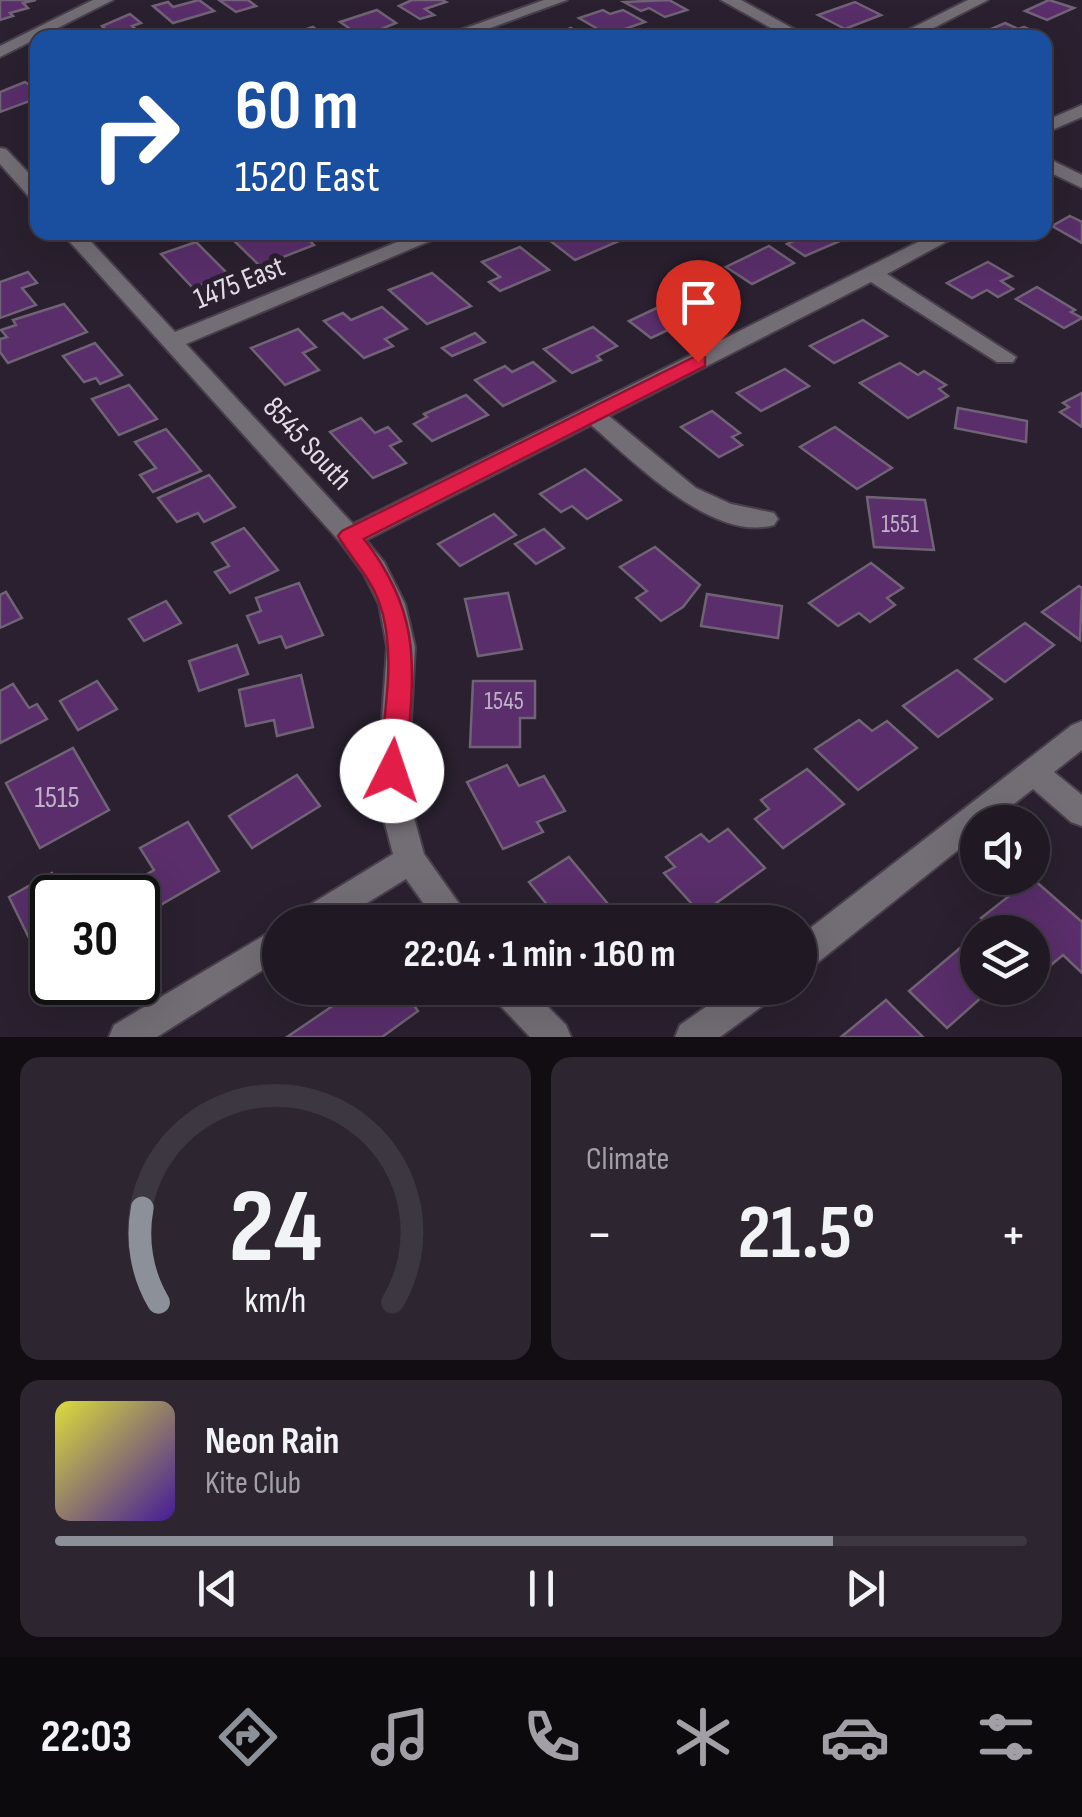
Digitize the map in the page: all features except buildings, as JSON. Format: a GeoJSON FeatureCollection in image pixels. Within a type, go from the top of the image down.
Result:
{"type":"FeatureCollection","features":[{"type":"Feature","properties":{"kind":"street"},"geometry":{"type":"LineString","coordinates":[[44,30],[105,0]]}},
{"type":"Feature","properties":{"kind":"street"},"geometry":{"type":"LineString","coordinates":[[470,30],[559,0]]}},
{"type":"Feature","properties":{"kind":"street"},"geometry":{"type":"LineString","coordinates":[[729,0],[787,30]]}},
{"type":"Feature","properties":{"kind":"street"},"geometry":{"type":"LineString","coordinates":[[916,30],[980,0]]}},
{"type":"Feature","properties":{"kind":"street"},"geometry":{"type":"LineString","coordinates":[[0,52],[30,37]]}},
{"type":"Feature","properties":{"kind":"street"},"geometry":{"type":"LineString","coordinates":[[1052,125],[1082,110]]}},
{"type":"Feature","properties":{"kind":"street"},"geometry":{"type":"LineString","coordinates":[[0,153],[30,176]]}},
{"type":"Feature","properties":{"kind":"street"},"geometry":{"type":"LineString","coordinates":[[1052,167],[1075,179]]}},
{"type":"Feature","properties":{"kind":"street","name":"8545 South"},"geometry":{"type":"LineString","coordinates":[[78,240],[350,536],[375,569],[392,604],[401,647],[392,793],[410,860]]}},
{"type":"Feature","properties":{"kind":"street","name":"1475 East"},"geometry":{"type":"LineString","coordinates":[[171,342],[421,240]]}},
{"type":"Feature","properties":{"kind":"street"},"geometry":{"type":"LineString","coordinates":[[350,536],[938,240]]}},
{"type":"Feature","properties":{"kind":"street"},"geometry":{"type":"LineString","coordinates":[[872,274],[1004,357]]}},
{"type":"Feature","properties":{"kind":"street"},"geometry":{"type":"LineString","coordinates":[[593,414],[687,494],[726,512],[766,519]]}},
{"type":"Feature","properties":{"kind":"street"},"geometry":{"type":"LineString","coordinates":[[817,943],[1082,734]]}},
{"type":"Feature","properties":{"kind":"street"},"geometry":{"type":"LineString","coordinates":[[1034,772],[1082,813]]}},
{"type":"Feature","properties":{"kind":"street"},"geometry":{"type":"LineString","coordinates":[[337,905],[410,860],[443,905]]}},
{"type":"Feature","properties":{"kind":"street"},"geometry":{"type":"LineString","coordinates":[[126,1037],[262,952]]}},
{"type":"Feature","properties":{"kind":"street"},"geometry":{"type":"LineString","coordinates":[[523,1005],[554,1037]]}},
{"type":"Feature","properties":{"kind":"street"},"geometry":{"type":"LineString","coordinates":[[692,1037],[736,1005]]}},
{"type":"Feature","properties":{"kind":"route"},"geometry":{"type":"LineString","coordinates":[[392,771],[401,647],[392,604],[375,569],[350,536],[698,362]]}}]}
